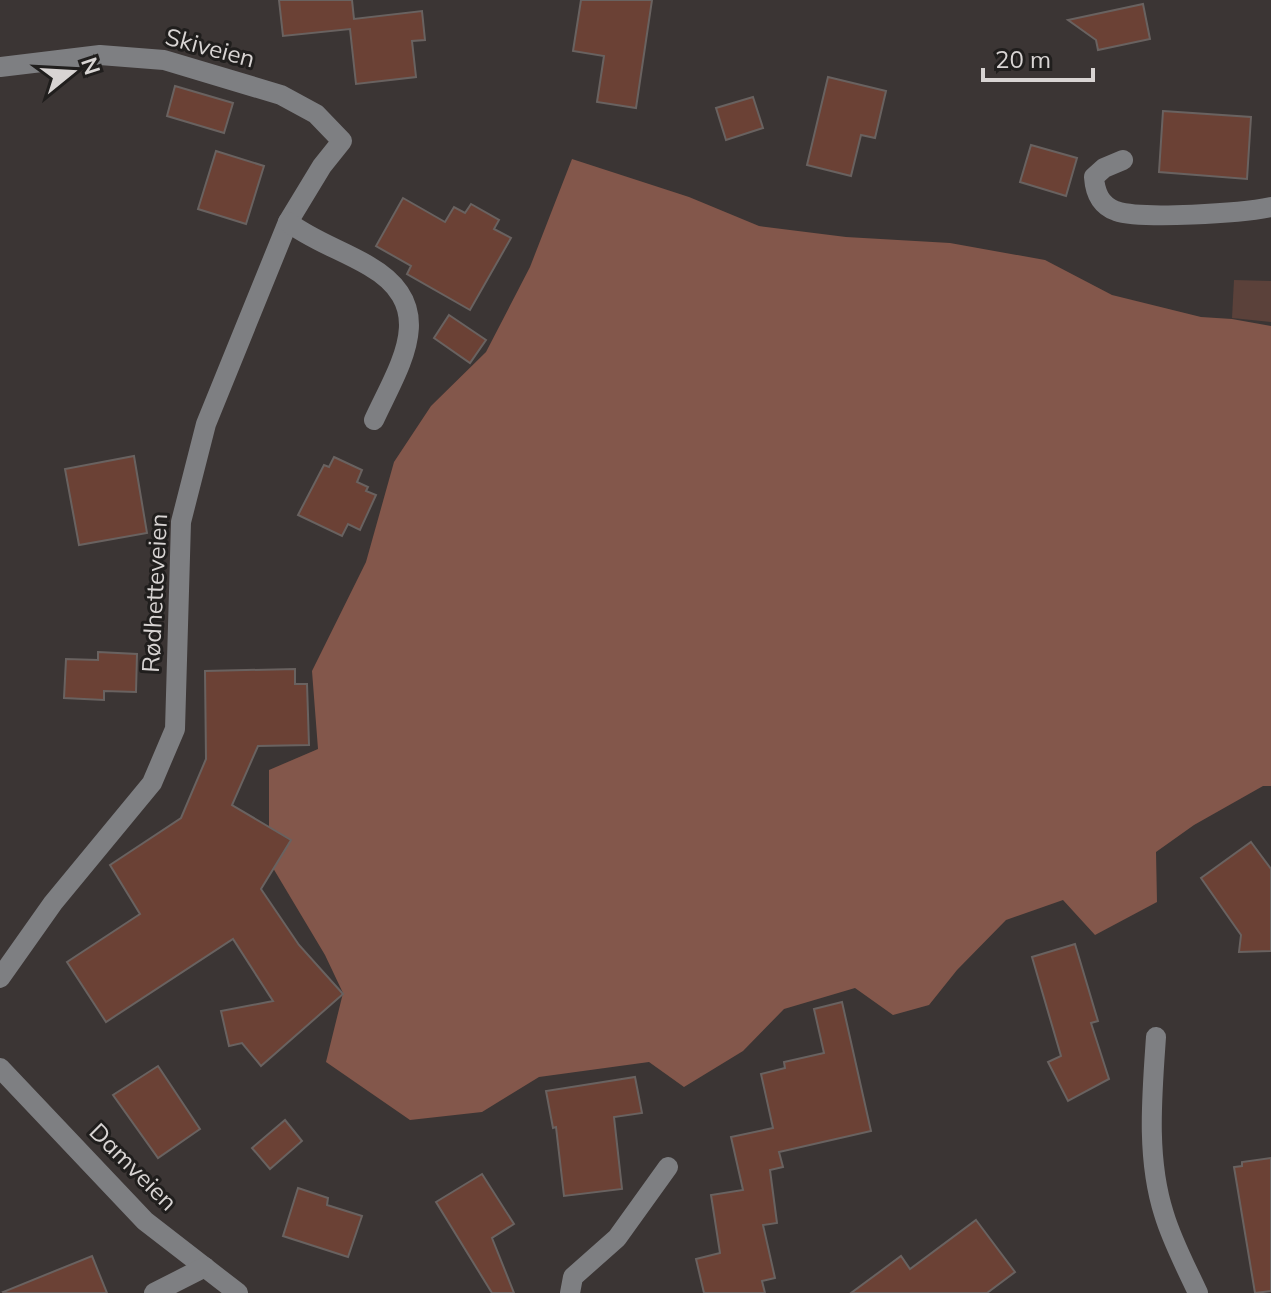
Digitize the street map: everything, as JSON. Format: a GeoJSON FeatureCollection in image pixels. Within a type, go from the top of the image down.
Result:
{"type":"FeatureCollection","features":[{"type":"Feature","properties":{"kind":"street","name":"Skiveien"},"geometry":{"type":"LineString","coordinates":[[0,67],[100,55],[164,60],[281,95],[316,114],[342,141]]}},
{"type":"Feature","properties":{"kind":"street","name":"Rødhetteveien"},"geometry":{"type":"LineString","coordinates":[[0,978],[53,903],[152,783],[175,729],[181,522],[206,424],[288,222],[322,166],[342,141]]}},
{"type":"Feature","properties":{"kind":"street"},"geometry":{"type":"LineString","coordinates":[[1123,160],[1104,168],[1094,177],[1101,202],[1116,211],[1149,215],[1251,211],[1271,207]]}},
{"type":"Feature","properties":{"kind":"street"},"geometry":{"type":"LineString","coordinates":[[288,222],[311,239],[371,267],[390,280],[404,300],[410,318],[410,337],[374,420]]}},
{"type":"Feature","properties":{"kind":"street"},"geometry":{"type":"LineString","coordinates":[[1156,1037],[1151,1100],[1154,1168],[1164,1214],[1198,1293]]}},
{"type":"Feature","properties":{"kind":"street","name":"Damveien"},"geometry":{"type":"LineString","coordinates":[[0,1068],[145,1221],[238,1293]]}},
{"type":"Feature","properties":{"kind":"street"},"geometry":{"type":"LineString","coordinates":[[570,1293],[573,1277],[617,1238],[668,1167]]}},
{"type":"Feature","properties":{"kind":"street"},"geometry":{"type":"LineString","coordinates":[[154,1293],[205,1267]]}},
{"type":"Feature","properties":{"kind":"shaded area"},"geometry":{"type":"Polygon","coordinates":[[[572,159],[689,197],[759,226],[846,237],[950,243],[1045,260],[1112,295],[1201,317],[1271,326],[1271,786],[1263,786],[1194,825],[1156,852],[1157,902],[1095,935],[1063,900],[1006,920],[957,970],[929,1005],[893,1015],[855,988],[784,1009],[743,1051],[684,1087],[649,1062],[539,1077],[482,1112],[410,1120],[326,1062],[343,993],[325,955],[273,868],[291,840],[269,827],[269,770],[318,749],[312,671],[366,562],[394,462],[431,406],[486,352],[530,267],[572,159]]]}},
{"type":"Feature","properties":{"kind":"shaded area"},"geometry":{"type":"Polygon","coordinates":[[[1234,280],[1271,281],[1271,322],[1232,318],[1234,280]]]}},
{"type":"Feature","properties":{"kind":"building"},"geometry":{"type":"Polygon","coordinates":[[[279,0],[352,0],[354,19],[422,11],[425,40],[412,41],[416,77],[356,84],[350,29],[283,36],[279,0]]]}},
{"type":"Feature","properties":{"kind":"building"},"geometry":{"type":"Polygon","coordinates":[[[581,0],[652,0],[636,108],[597,102],[604,56],[573,51],[581,0]]]}},
{"type":"Feature","properties":{"kind":"building"},"geometry":{"type":"Polygon","coordinates":[[[1143,4],[1150,39],[1098,50],[1096,40],[1068,20],[1143,4]]]}},
{"type":"Feature","properties":{"kind":"building"},"geometry":{"type":"Polygon","coordinates":[[[828,77],[886,91],[875,138],[861,135],[851,176],[807,165],[828,77]]]}},
{"type":"Feature","properties":{"kind":"building"},"geometry":{"type":"Polygon","coordinates":[[[175,86],[233,103],[224,133],[167,116],[175,86]]]}},
{"type":"Feature","properties":{"kind":"building"},"geometry":{"type":"Polygon","coordinates":[[[753,97],[763,128],[726,140],[716,108],[753,97]]]}},
{"type":"Feature","properties":{"kind":"building"},"geometry":{"type":"Polygon","coordinates":[[[1163,111],[1251,117],[1247,179],[1159,172],[1163,111]]]}},
{"type":"Feature","properties":{"kind":"building"},"geometry":{"type":"Polygon","coordinates":[[[1031,145],[1077,158],[1066,196],[1020,182],[1031,145]]]}},
{"type":"Feature","properties":{"kind":"building"},"geometry":{"type":"Polygon","coordinates":[[[216,151],[264,166],[246,224],[198,209],[216,151]]]}},
{"type":"Feature","properties":{"kind":"building"},"geometry":{"type":"Polygon","coordinates":[[[403,198],[445,222],[454,207],[465,213],[471,204],[499,220],[494,229],[511,238],[470,310],[407,274],[411,266],[376,246],[403,198]]]}},
{"type":"Feature","properties":{"kind":"building"},"geometry":{"type":"Polygon","coordinates":[[[449,315],[486,340],[470,363],[434,338],[449,315]]]}},
{"type":"Feature","properties":{"kind":"building"},"geometry":{"type":"Polygon","coordinates":[[[134,456],[147,533],[79,545],[65,469],[134,456]]]}},
{"type":"Feature","properties":{"kind":"building"},"geometry":{"type":"Polygon","coordinates":[[[334,457],[362,470],[357,482],[376,495],[360,530],[348,524],[342,536],[298,515],[324,465],[329,467],[334,457]]]}},
{"type":"Feature","properties":{"kind":"building"},"geometry":{"type":"Polygon","coordinates":[[[98,652],[137,654],[136,692],[104,691],[104,700],[64,698],[66,659],[98,660],[98,652]]]}},
{"type":"Feature","properties":{"kind":"building"},"geometry":{"type":"Polygon","coordinates":[[[295,669],[295,684],[307,684],[309,745],[258,746],[232,805],[291,840],[261,889],[299,945],[343,994],[261,1066],[242,1043],[229,1046],[221,1011],[273,1001],[233,939],[106,1022],[67,962],[140,914],[110,865],[181,818],[206,759],[205,671],[295,669]]]}},
{"type":"Feature","properties":{"kind":"building"},"geometry":{"type":"Polygon","coordinates":[[[1251,842],[1271,869],[1271,951],[1239,952],[1241,935],[1201,878],[1251,842]]]}},
{"type":"Feature","properties":{"kind":"building"},"geometry":{"type":"Polygon","coordinates":[[[1075,944],[1098,1021],[1091,1023],[1109,1079],[1068,1101],[1048,1062],[1061,1056],[1032,957],[1075,944]]]}},
{"type":"Feature","properties":{"kind":"building"},"geometry":{"type":"Polygon","coordinates":[[[842,1002],[871,1131],[779,1152],[783,1167],[770,1170],[777,1223],[763,1225],[775,1278],[762,1281],[765,1293],[704,1293],[696,1259],[720,1253],[711,1195],[743,1190],[731,1137],[773,1128],[761,1074],[785,1068],[784,1062],[824,1053],[814,1009],[842,1002]]]}},
{"type":"Feature","properties":{"kind":"building"},"geometry":{"type":"Polygon","coordinates":[[[158,1066],[200,1129],[158,1158],[113,1095],[158,1066]]]}},
{"type":"Feature","properties":{"kind":"building"},"geometry":{"type":"Polygon","coordinates":[[[635,1077],[642,1113],[614,1117],[622,1189],[564,1196],[556,1127],[553,1128],[546,1091],[635,1077]]]}},
{"type":"Feature","properties":{"kind":"building"},"geometry":{"type":"Polygon","coordinates":[[[285,1120],[302,1141],[270,1169],[252,1148],[285,1120]]]}},
{"type":"Feature","properties":{"kind":"building"},"geometry":{"type":"Polygon","coordinates":[[[1271,1158],[1271,1291],[1255,1293],[1234,1167],[1242,1166],[1242,1162],[1271,1158]]]}},
{"type":"Feature","properties":{"kind":"building"},"geometry":{"type":"Polygon","coordinates":[[[482,1174],[514,1224],[492,1238],[514,1293],[492,1293],[436,1202],[482,1174]]]}},
{"type":"Feature","properties":{"kind":"building"},"geometry":{"type":"Polygon","coordinates":[[[298,1188],[328,1198],[327,1205],[362,1216],[348,1257],[283,1236],[298,1188]]]}},
{"type":"Feature","properties":{"kind":"building"},"geometry":{"type":"Polygon","coordinates":[[[976,1220],[1015,1272],[987,1293],[851,1293],[901,1256],[910,1269],[976,1220]]]}},
{"type":"Feature","properties":{"kind":"building"},"geometry":{"type":"Polygon","coordinates":[[[92,1256],[107,1293],[3,1292],[92,1256]]]}}]}
